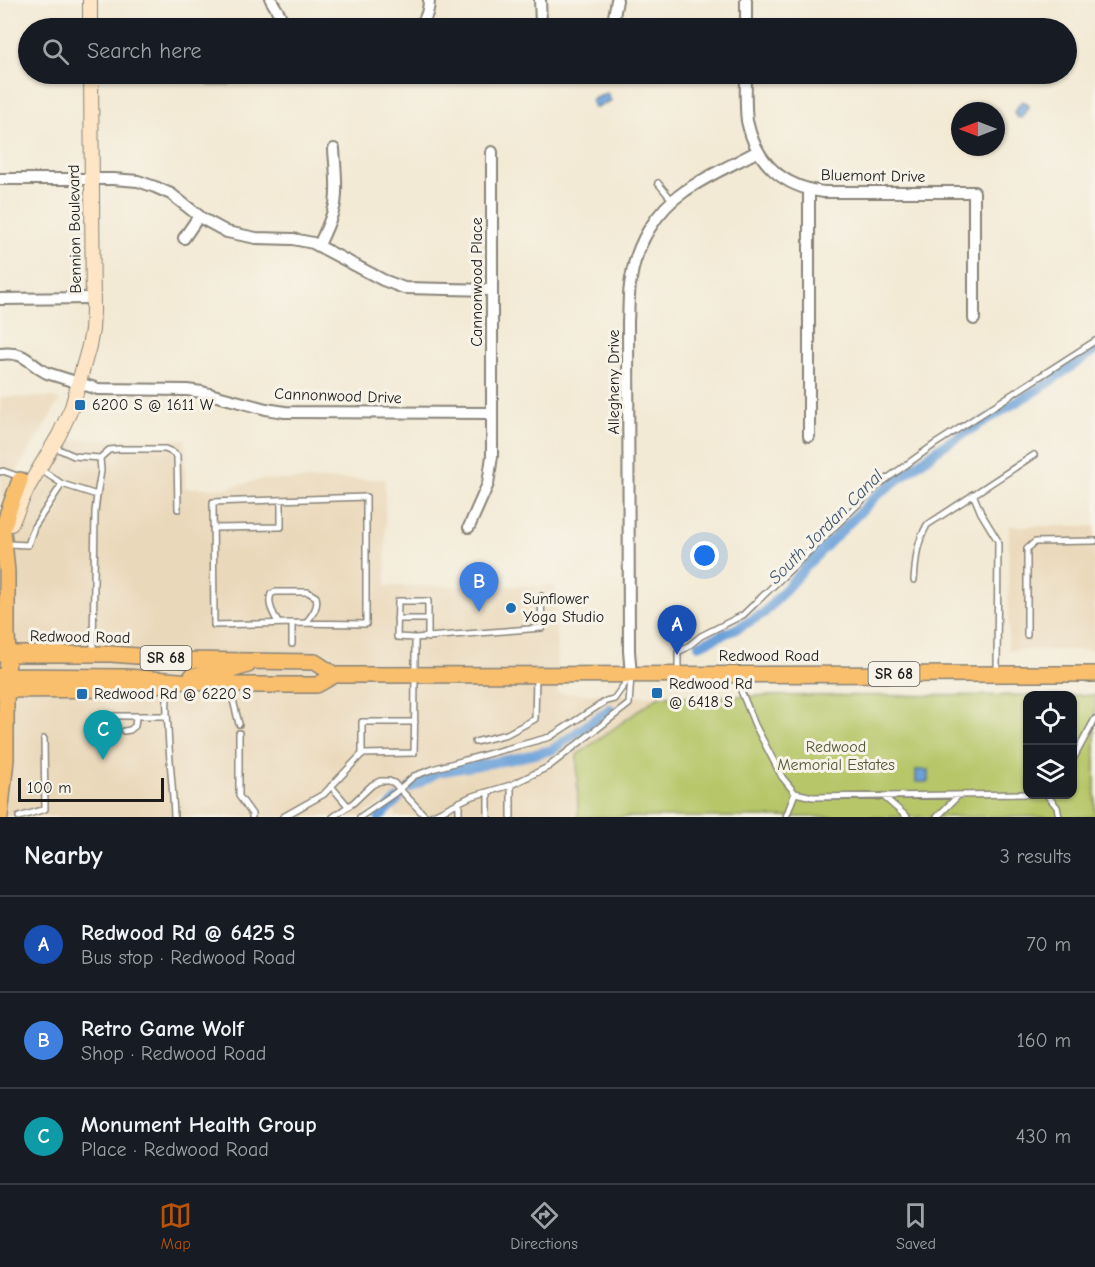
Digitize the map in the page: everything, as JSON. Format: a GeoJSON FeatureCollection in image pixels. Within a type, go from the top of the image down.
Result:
{"type":"FeatureCollection","features":[{"type":"Feature","properties":{"kind":"main road"},"geometry":{"type":"LineString","coordinates":[[0,817],[6,759],[4,654],[7,634],[7,572],[4,524],[21,479]]}},
{"type":"Feature","properties":{"kind":"main road","name":"Redwood Road"},"geometry":{"type":"LineString","coordinates":[[4,654],[93,654],[190,660],[315,663],[335,675]]}},
{"type":"Feature","properties":{"kind":"main road"},"geometry":{"type":"LineString","coordinates":[[170,681],[195,675],[222,673],[262,660]]}},
{"type":"Feature","properties":{"kind":"main road","name":"Redwood Road"},"geometry":{"type":"LineString","coordinates":[[4,683],[126,677],[232,685],[317,685],[335,675],[1095,674]]}},
{"type":"Feature","properties":{"kind":"street"},"geometry":{"type":"LineString","coordinates":[[90,0],[90,18]]}},
{"type":"Feature","properties":{"kind":"street"},"geometry":{"type":"LineString","coordinates":[[271,0],[280,15]]}},
{"type":"Feature","properties":{"kind":"street"},"geometry":{"type":"LineString","coordinates":[[426,18],[429,0]]}},
{"type":"Feature","properties":{"kind":"street"},"geometry":{"type":"LineString","coordinates":[[540,0],[540,18]]}},
{"type":"Feature","properties":{"kind":"street"},"geometry":{"type":"LineString","coordinates":[[613,18],[617,0]]}},
{"type":"Feature","properties":{"kind":"street"},"geometry":{"type":"LineString","coordinates":[[746,0],[746,18]]}},
{"type":"Feature","properties":{"kind":"street","name":"Bennion Boulevard"},"geometry":{"type":"LineString","coordinates":[[0,568],[18,506],[59,435],[72,407],[91,338],[91,84]]}},
{"type":"Feature","properties":{"kind":"street","name":"Bluemont Drive"},"geometry":{"type":"LineString","coordinates":[[746,84],[747,119],[758,151],[766,164],[785,180],[809,190],[824,192],[974,192],[974,319]]}},
{"type":"Feature","properties":{"kind":"street"},"geometry":{"type":"LineString","coordinates":[[319,245],[335,204],[334,150]]}},
{"type":"Feature","properties":{"kind":"street","name":"Allegheny Drive"},"geometry":{"type":"LineString","coordinates":[[631,675],[628,345],[629,300],[635,261],[657,218],[672,200],[758,151]]}},
{"type":"Feature","properties":{"kind":"street","name":"Cannonwood Place"},"geometry":{"type":"LineString","coordinates":[[469,527],[485,493],[492,456],[492,152]]}},
{"type":"Feature","properties":{"kind":"street"},"geometry":{"type":"LineString","coordinates":[[0,179],[130,180],[163,190],[213,225],[234,235],[300,240],[319,245],[382,280],[404,288],[492,290]]}},
{"type":"Feature","properties":{"kind":"street"},"geometry":{"type":"LineString","coordinates":[[808,436],[809,190]]}},
{"type":"Feature","properties":{"kind":"street"},"geometry":{"type":"LineString","coordinates":[[184,238],[199,216]]}},
{"type":"Feature","properties":{"kind":"street"},"geometry":{"type":"LineString","coordinates":[[0,299],[92,298]]}},
{"type":"Feature","properties":{"kind":"street","name":"Cannonwood Drive"},"geometry":{"type":"LineString","coordinates":[[0,354],[20,355],[47,373],[104,389],[195,391],[285,412],[492,413]]}},
{"type":"Feature","properties":{"kind":"street","name":"Bennion Boulevard"},"geometry":{"type":"LineString","coordinates":[[0,520],[9,498],[36,458],[78,383]]}},
{"type":"Feature","properties":{"kind":"lane"},"geometry":{"type":"LineString","coordinates":[[658,183],[672,200]]}},
{"type":"Feature","properties":{"kind":"lane"},"geometry":{"type":"LineString","coordinates":[[678,674],[678,652],[701,636],[744,615],[877,486],[935,444],[1095,341]]}},
{"type":"Feature","properties":{"kind":"lane"},"geometry":{"type":"LineString","coordinates":[[52,446],[74,456],[100,458],[109,450],[118,449],[165,449],[172,452],[177,456],[178,509]]}},
{"type":"Feature","properties":{"kind":"lane"},"geometry":{"type":"LineString","coordinates":[[914,580],[920,538],[927,525],[1034,455]]}},
{"type":"Feature","properties":{"kind":"lane"},"geometry":{"type":"LineString","coordinates":[[93,654],[95,512],[101,471],[100,458]]}},
{"type":"Feature","properties":{"kind":"lane"},"geometry":{"type":"LineString","coordinates":[[39,468],[62,484],[97,495]]}},
{"type":"Feature","properties":{"kind":"lane"},"geometry":{"type":"LineString","coordinates":[[0,472],[3,471],[21,479]]}},
{"type":"Feature","properties":{"kind":"lane"},"geometry":{"type":"LineString","coordinates":[[5,546],[28,545],[34,527],[62,484]]}},
{"type":"Feature","properties":{"kind":"lane"},"geometry":{"type":"LineString","coordinates":[[973,494],[981,513],[998,541],[997,674]]}},
{"type":"Feature","properties":{"kind":"lane"},"geometry":{"type":"LineString","coordinates":[[366,497],[366,624],[214,625],[213,502],[281,500],[366,497]]}},
{"type":"Feature","properties":{"kind":"lane"},"geometry":{"type":"LineString","coordinates":[[213,528],[281,527],[281,500]]}},
{"type":"Feature","properties":{"kind":"lane"},"geometry":{"type":"LineString","coordinates":[[1027,635],[1027,549],[1035,542],[1095,541]]}},
{"type":"Feature","properties":{"kind":"lane"},"geometry":{"type":"LineString","coordinates":[[278,623],[270,607],[269,599],[275,592],[308,592],[316,597],[316,607],[306,623]]}},
{"type":"Feature","properties":{"kind":"lane"},"geometry":{"type":"LineString","coordinates":[[428,638],[428,601],[398,601],[397,637],[428,638],[542,628],[541,596]]}},
{"type":"Feature","properties":{"kind":"lane"},"geometry":{"type":"LineString","coordinates":[[398,619],[428,620]]}},
{"type":"Feature","properties":{"kind":"lane"},"geometry":{"type":"LineString","coordinates":[[292,623],[292,644]]}},
{"type":"Feature","properties":{"kind":"lane"},"geometry":{"type":"LineString","coordinates":[[362,754],[414,753],[415,638]]}},
{"type":"Feature","properties":{"kind":"lane"},"geometry":{"type":"LineString","coordinates":[[476,742],[507,734],[535,719],[536,674]]}},
{"type":"Feature","properties":{"kind":"lane"},"geometry":{"type":"LineString","coordinates":[[734,674],[755,725],[782,777],[795,792],[813,797],[1023,794]]}},
{"type":"Feature","properties":{"kind":"lane"},"geometry":{"type":"LineString","coordinates":[[333,817],[380,781],[394,783],[431,816],[470,797],[511,785],[548,767],[629,704],[631,675]]}},
{"type":"Feature","properties":{"kind":"lane"},"geometry":{"type":"LineString","coordinates":[[360,817],[414,776],[550,737],[606,700],[614,699],[631,675]]}},
{"type":"Feature","properties":{"kind":"lane"},"geometry":{"type":"LineString","coordinates":[[170,681],[166,697],[174,817]]}},
{"type":"Feature","properties":{"kind":"lane"},"geometry":{"type":"LineString","coordinates":[[232,685],[232,696],[239,724]]}},
{"type":"Feature","properties":{"kind":"lane"},"geometry":{"type":"LineString","coordinates":[[112,731],[100,728],[97,716],[167,716]]}},
{"type":"Feature","properties":{"kind":"lane"},"geometry":{"type":"LineString","coordinates":[[124,731],[135,726],[136,717]]}},
{"type":"Feature","properties":{"kind":"lane"},"geometry":{"type":"LineString","coordinates":[[1077,752],[1095,719]]}},
{"type":"Feature","properties":{"kind":"lane"},"geometry":{"type":"LineString","coordinates":[[283,817],[324,794],[362,754],[362,722],[415,722]]}},
{"type":"Feature","properties":{"kind":"lane"},"geometry":{"type":"LineString","coordinates":[[239,733],[239,796],[252,817]]}},
{"type":"Feature","properties":{"kind":"lane"},"geometry":{"type":"LineString","coordinates":[[19,817],[45,809],[44,739]]}},
{"type":"Feature","properties":{"kind":"lane"},"geometry":{"type":"LineString","coordinates":[[511,785],[511,817]]}},
{"type":"Feature","properties":{"kind":"lane"},"geometry":{"type":"LineString","coordinates":[[331,786],[348,806]]}},
{"type":"Feature","properties":{"kind":"lane"},"geometry":{"type":"LineString","coordinates":[[488,792],[488,817]]}},
{"type":"Feature","properties":{"kind":"lane"},"geometry":{"type":"LineString","coordinates":[[786,817],[795,792]]}},
{"type":"Feature","properties":{"kind":"lane"},"geometry":{"type":"LineString","coordinates":[[937,817],[959,795]]}},
{"type":"Feature","properties":{"kind":"lane"},"geometry":{"type":"LineString","coordinates":[[883,796],[907,817]]}},
{"type":"Feature","properties":{"kind":"lane"},"geometry":{"type":"LineString","coordinates":[[1050,799],[1057,807],[1059,817]]}},
{"type":"Feature","properties":{"kind":"lane"},"geometry":{"type":"LineString","coordinates":[[459,802],[459,817]]}},
{"type":"Feature","properties":{"kind":"shaded area"},"geometry":{"type":"Polygon","coordinates":[[[0,397],[52,397],[59,401],[0,504],[0,397]]]}},
{"type":"Feature","properties":{"kind":"shaded area"},"geometry":{"type":"Polygon","coordinates":[[[63,438],[67,440],[185,439],[185,488],[224,488],[261,480],[385,479],[386,586],[555,586],[558,693],[659,696],[577,755],[578,817],[395,817],[395,794],[360,817],[5,817],[11,540],[19,516],[63,438]]]}},
{"type":"Feature","properties":{"kind":"shaded area"},"geometry":{"type":"Polygon","coordinates":[[[1009,526],[1095,526],[1095,650],[1008,650],[1009,526]]]}},
{"type":"Feature","properties":{"kind":"green space","name":"Redwood Memorial Estates"},"geometry":{"type":"Polygon","coordinates":[[[1023,695],[1023,799],[1077,799],[1077,695],[1095,695],[1095,817],[578,817],[577,755],[659,696],[1023,695]]]}},
{"type":"Feature","properties":{"kind":"water"},"geometry":{"type":"Polygon","coordinates":[[[607,93],[611,101],[594,108],[591,100],[607,93]]]}},
{"type":"Feature","properties":{"kind":"water"},"geometry":{"type":"Polygon","coordinates":[[[1022,101],[1029,106],[1021,118],[1017,117],[1014,112],[1022,101]]]}},
{"type":"Feature","properties":{"kind":"water"},"geometry":{"type":"Polygon","coordinates":[[[916,770],[928,770],[928,782],[916,782],[916,770]]]}},
{"type":"Feature","properties":{"kind":"waterway","name":"South Jordan Canal"},"geometry":{"type":"LineString","coordinates":[[699,645],[738,628],[764,613],[812,560],[877,495],[941,447],[1045,385],[1095,350]]}},
{"type":"Feature","properties":{"kind":"waterway","name":"South Jordan Canal"},"geometry":{"type":"LineString","coordinates":[[410,788],[438,772],[552,750],[610,709]]}},
{"type":"Feature","properties":{"kind":"waterway","name":"South Jordan Canal"},"geometry":{"type":"LineString","coordinates":[[379,817],[398,799]]}},
{"type":"Feature","properties":{"kind":"place","name":"6200 S @ 1611 W"},"geometry":{"type":"Point","coordinates":[80,405]}},
{"type":"Feature","properties":{"kind":"place","name":"Sunflower Yoga Studio"},"geometry":{"type":"Point","coordinates":[511,608]}},
{"type":"Feature","properties":{"kind":"place","name":"Retro Game Wolf"},"geometry":{"type":"Point","coordinates":[479,612]}},
{"type":"Feature","properties":{"kind":"place","name":"Redwood Rd @ 6425 S"},"geometry":{"type":"Point","coordinates":[677,655]}},
{"type":"Feature","properties":{"kind":"place","name":"Redwood Rd @ 6418 S"},"geometry":{"type":"Point","coordinates":[657,693]}},
{"type":"Feature","properties":{"kind":"place","name":"Redwood Rd @ 6220 S"},"geometry":{"type":"Point","coordinates":[82,694]}},
{"type":"Feature","properties":{"kind":"place","name":"Monument Health Group"},"geometry":{"type":"Point","coordinates":[103,760]}}]}
